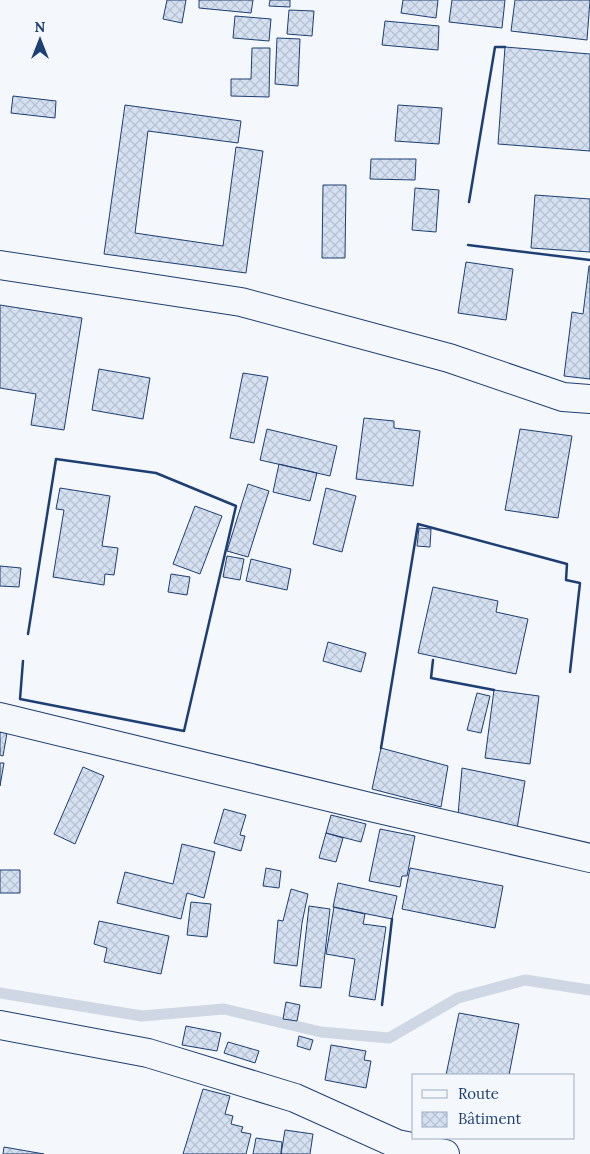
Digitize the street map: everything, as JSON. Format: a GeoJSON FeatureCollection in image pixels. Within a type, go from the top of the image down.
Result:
{"type":"FeatureCollection","features":[{"type":"Feature","properties":{"kind":"street"},"geometry":{"type":"LineString","coordinates":[[0,265],[241,302],[449,358],[563,397],[590,399]]}},
{"type":"Feature","properties":{"kind":"street"},"geometry":{"type":"LineString","coordinates":[[0,717],[370,807],[590,858]]}},
{"type":"Feature","properties":{"kind":"street"},"geometry":{"type":"LineString","coordinates":[[0,1025],[148,1053],[295,1098],[397,1144],[445,1154]]}},
{"type":"Feature","properties":{"kind":"building"},"geometry":{"type":"Polygon","coordinates":[[[167,0],[186,0],[182,23],[163,19],[167,0]]]}},
{"type":"Feature","properties":{"kind":"building"},"geometry":{"type":"Polygon","coordinates":[[[199,0],[253,0],[251,13],[199,8],[199,0]]]}},
{"type":"Feature","properties":{"kind":"building"},"geometry":{"type":"Polygon","coordinates":[[[270,0],[290,0],[290,7],[269,6],[270,0]]]}},
{"type":"Feature","properties":{"kind":"building"},"geometry":{"type":"Polygon","coordinates":[[[403,0],[438,0],[436,18],[401,13],[403,0]]]}},
{"type":"Feature","properties":{"kind":"building"},"geometry":{"type":"Polygon","coordinates":[[[452,0],[505,0],[502,28],[449,22],[452,0]]]}},
{"type":"Feature","properties":{"kind":"building"},"geometry":{"type":"Polygon","coordinates":[[[515,0],[590,0],[587,40],[511,31],[515,0]]]}},
{"type":"Feature","properties":{"kind":"building"},"geometry":{"type":"Polygon","coordinates":[[[289,10],[314,11],[312,36],[287,34],[289,10]]]}},
{"type":"Feature","properties":{"kind":"building"},"geometry":{"type":"Polygon","coordinates":[[[235,16],[271,19],[269,41],[233,38],[235,16]]]}},
{"type":"Feature","properties":{"kind":"building"},"geometry":{"type":"Polygon","coordinates":[[[385,21],[439,26],[438,50],[382,45],[385,21]]]}},
{"type":"Feature","properties":{"kind":"building"},"geometry":{"type":"Polygon","coordinates":[[[277,38],[300,39],[298,86],[275,84],[277,38]]]}},
{"type":"Feature","properties":{"kind":"building"},"geometry":{"type":"Polygon","coordinates":[[[505,47],[590,54],[590,151],[498,144],[505,47]]]}},
{"type":"Feature","properties":{"kind":"building"},"geometry":{"type":"Polygon","coordinates":[[[252,48],[270,48],[269,97],[231,96],[231,79],[251,79],[252,48]]]}},
{"type":"Feature","properties":{"kind":"building"},"geometry":{"type":"Polygon","coordinates":[[[13,96],[56,101],[55,118],[11,113],[13,96]]]}},
{"type":"Feature","properties":{"kind":"building"},"geometry":{"type":"Polygon","coordinates":[[[125,105],[241,121],[238,143],[148,131],[135,233],[223,246],[236,147],[263,151],[246,273],[104,254],[125,105]]]}},
{"type":"Feature","properties":{"kind":"building"},"geometry":{"type":"Polygon","coordinates":[[[398,105],[442,108],[439,144],[395,141],[398,105]]]}},
{"type":"Feature","properties":{"kind":"building"},"geometry":{"type":"Polygon","coordinates":[[[371,159],[416,159],[415,180],[370,179],[371,159]]]}},
{"type":"Feature","properties":{"kind":"building"},"geometry":{"type":"Polygon","coordinates":[[[323,185],[346,185],[345,258],[322,258],[323,185]]]}},
{"type":"Feature","properties":{"kind":"building"},"geometry":{"type":"Polygon","coordinates":[[[415,188],[439,190],[436,232],[412,230],[415,188]]]}},
{"type":"Feature","properties":{"kind":"building"},"geometry":{"type":"Polygon","coordinates":[[[535,195],[590,199],[590,252],[531,248],[535,195]]]}},
{"type":"Feature","properties":{"kind":"building"},"geometry":{"type":"Polygon","coordinates":[[[466,262],[513,269],[506,320],[458,313],[466,262]]]}},
{"type":"Feature","properties":{"kind":"building"},"geometry":{"type":"Polygon","coordinates":[[[589,266],[590,379],[564,376],[572,312],[583,314],[589,266]]]}},
{"type":"Feature","properties":{"kind":"building"},"geometry":{"type":"Polygon","coordinates":[[[0,305],[82,318],[64,430],[31,425],[36,394],[0,388],[0,305]]]}},
{"type":"Feature","properties":{"kind":"building"},"geometry":{"type":"Polygon","coordinates":[[[99,369],[150,378],[143,419],[92,410],[99,369]]]}},
{"type":"Feature","properties":{"kind":"building"},"geometry":{"type":"Polygon","coordinates":[[[243,373],[268,377],[254,443],[230,438],[243,373]]]}},
{"type":"Feature","properties":{"kind":"building"},"geometry":{"type":"Polygon","coordinates":[[[364,418],[394,421],[394,428],[420,431],[413,486],[356,479],[364,418]]]}},
{"type":"Feature","properties":{"kind":"building"},"geometry":{"type":"Polygon","coordinates":[[[267,429],[337,446],[330,476],[260,460],[267,429]]]}},
{"type":"Feature","properties":{"kind":"building"},"geometry":{"type":"Polygon","coordinates":[[[520,429],[572,436],[558,518],[505,510],[520,429]]]}},
{"type":"Feature","properties":{"kind":"building"},"geometry":{"type":"Polygon","coordinates":[[[279,464],[317,473],[310,501],[273,492],[279,464]]]}},
{"type":"Feature","properties":{"kind":"building"},"geometry":{"type":"Polygon","coordinates":[[[248,484],[269,491],[248,557],[227,551],[248,484]]]}},
{"type":"Feature","properties":{"kind":"building"},"geometry":{"type":"Polygon","coordinates":[[[60,488],[110,496],[102,546],[118,548],[114,575],[105,574],[104,585],[53,577],[64,510],[56,509],[60,488]]]}},
{"type":"Feature","properties":{"kind":"building"},"geometry":{"type":"Polygon","coordinates":[[[326,488],[356,496],[342,552],[313,544],[326,488]]]}},
{"type":"Feature","properties":{"kind":"building"},"geometry":{"type":"Polygon","coordinates":[[[195,506],[222,516],[200,574],[173,564],[195,506]]]}},
{"type":"Feature","properties":{"kind":"building"},"geometry":{"type":"Polygon","coordinates":[[[419,528],[431,529],[430,547],[417,546],[419,528]]]}},
{"type":"Feature","properties":{"kind":"building"},"geometry":{"type":"Polygon","coordinates":[[[227,556],[244,559],[240,580],[223,577],[227,556]]]}},
{"type":"Feature","properties":{"kind":"building"},"geometry":{"type":"Polygon","coordinates":[[[251,559],[291,569],[287,590],[246,581],[251,559]]]}},
{"type":"Feature","properties":{"kind":"building"},"geometry":{"type":"Polygon","coordinates":[[[0,566],[21,568],[19,587],[0,586],[0,566]]]}},
{"type":"Feature","properties":{"kind":"building"},"geometry":{"type":"Polygon","coordinates":[[[171,574],[190,577],[187,595],[168,592],[171,574]]]}},
{"type":"Feature","properties":{"kind":"building"},"geometry":{"type":"Polygon","coordinates":[[[433,587],[498,601],[496,612],[528,619],[516,674],[418,653],[433,587]]]}},
{"type":"Feature","properties":{"kind":"building"},"geometry":{"type":"Polygon","coordinates":[[[328,642],[366,653],[361,672],[323,661],[328,642]]]}},
{"type":"Feature","properties":{"kind":"building"},"geometry":{"type":"Polygon","coordinates":[[[494,690],[539,696],[530,764],[485,758],[494,690]]]}},
{"type":"Feature","properties":{"kind":"building"},"geometry":{"type":"Polygon","coordinates":[[[477,693],[490,696],[481,733],[467,730],[477,693]]]}},
{"type":"Feature","properties":{"kind":"building"},"geometry":{"type":"Polygon","coordinates":[[[0,732],[7,733],[3,756],[0,755],[0,732]]]}},
{"type":"Feature","properties":{"kind":"building"},"geometry":{"type":"Polygon","coordinates":[[[381,748],[448,766],[441,807],[372,789],[381,748]]]}},
{"type":"Feature","properties":{"kind":"building"},"geometry":{"type":"Polygon","coordinates":[[[0,763],[4,763],[0,786],[0,763]]]}},
{"type":"Feature","properties":{"kind":"building"},"geometry":{"type":"Polygon","coordinates":[[[83,767],[104,776],[75,844],[54,834],[83,767]]]}},
{"type":"Feature","properties":{"kind":"building"},"geometry":{"type":"Polygon","coordinates":[[[462,768],[525,781],[517,829],[458,815],[462,768]]]}},
{"type":"Feature","properties":{"kind":"building"},"geometry":{"type":"Polygon","coordinates":[[[224,809],[246,815],[240,835],[245,836],[241,851],[214,843],[224,809]]]}},
{"type":"Feature","properties":{"kind":"building"},"geometry":{"type":"Polygon","coordinates":[[[331,815],[366,824],[361,842],[326,833],[331,815]]]}},
{"type":"Feature","properties":{"kind":"building"},"geometry":{"type":"Polygon","coordinates":[[[380,829],[415,836],[407,876],[402,876],[400,887],[369,881],[380,829]]]}},
{"type":"Feature","properties":{"kind":"building"},"geometry":{"type":"Polygon","coordinates":[[[326,833],[343,838],[336,862],[319,858],[326,833]]]}},
{"type":"Feature","properties":{"kind":"building"},"geometry":{"type":"Polygon","coordinates":[[[182,844],[215,852],[204,898],[187,893],[181,919],[117,903],[125,872],[173,884],[182,844]]]}},
{"type":"Feature","properties":{"kind":"building"},"geometry":{"type":"Polygon","coordinates":[[[266,868],[281,871],[279,888],[263,886],[266,868]]]}},
{"type":"Feature","properties":{"kind":"building"},"geometry":{"type":"Polygon","coordinates":[[[410,868],[503,886],[495,928],[402,909],[410,868]]]}},
{"type":"Feature","properties":{"kind":"building"},"geometry":{"type":"Polygon","coordinates":[[[0,870],[20,870],[20,893],[0,893],[0,870]]]}},
{"type":"Feature","properties":{"kind":"building"},"geometry":{"type":"Polygon","coordinates":[[[338,883],[397,896],[392,919],[333,907],[338,883]]]}},
{"type":"Feature","properties":{"kind":"building"},"geometry":{"type":"Polygon","coordinates":[[[291,889],[308,894],[302,923],[297,966],[274,963],[278,920],[283,921],[291,889]]]}},
{"type":"Feature","properties":{"kind":"building"},"geometry":{"type":"Polygon","coordinates":[[[191,902],[211,904],[207,937],[187,935],[191,902]]]}},
{"type":"Feature","properties":{"kind":"building"},"geometry":{"type":"Polygon","coordinates":[[[309,906],[330,909],[321,988],[300,986],[309,906]]]}},
{"type":"Feature","properties":{"kind":"building"},"geometry":{"type":"Polygon","coordinates":[[[334,907],[365,914],[363,924],[386,927],[375,1000],[349,996],[355,959],[326,954],[334,907]]]}},
{"type":"Feature","properties":{"kind":"building"},"geometry":{"type":"Polygon","coordinates":[[[99,921],[169,936],[161,974],[104,962],[107,948],[94,944],[99,921]]]}},
{"type":"Feature","properties":{"kind":"building"},"geometry":{"type":"Polygon","coordinates":[[[286,1002],[300,1005],[297,1021],[283,1019],[286,1002]]]}},
{"type":"Feature","properties":{"kind":"building"},"geometry":{"type":"Polygon","coordinates":[[[459,1013],[519,1024],[509,1074],[446,1074],[459,1013]]]}},
{"type":"Feature","properties":{"kind":"building"},"geometry":{"type":"Polygon","coordinates":[[[186,1026],[221,1033],[217,1051],[182,1045],[186,1026]]]}},
{"type":"Feature","properties":{"kind":"building"},"geometry":{"type":"Polygon","coordinates":[[[299,1036],[313,1040],[310,1050],[297,1046],[299,1036]]]}},
{"type":"Feature","properties":{"kind":"building"},"geometry":{"type":"Polygon","coordinates":[[[228,1042],[259,1051],[255,1063],[224,1053],[228,1042]]]}},
{"type":"Feature","properties":{"kind":"building"},"geometry":{"type":"Polygon","coordinates":[[[331,1045],[366,1051],[364,1060],[371,1061],[366,1088],[325,1080],[331,1045]]]}},
{"type":"Feature","properties":{"kind":"building"},"geometry":{"type":"Polygon","coordinates":[[[203,1089],[230,1096],[225,1114],[233,1116],[231,1124],[243,1127],[241,1132],[251,1134],[246,1154],[183,1154],[203,1089]]]}},
{"type":"Feature","properties":{"kind":"building"},"geometry":{"type":"Polygon","coordinates":[[[285,1130],[313,1134],[310,1154],[281,1154],[285,1130]]]}},
{"type":"Feature","properties":{"kind":"building"},"geometry":{"type":"Polygon","coordinates":[[[256,1138],[282,1142],[281,1154],[253,1154],[256,1138]]]}},
{"type":"Feature","properties":{"kind":"building"},"geometry":{"type":"Polygon","coordinates":[[[4,1147],[44,1154],[3,1154],[4,1147]]]}},
{"type":"Feature","properties":{"kind":"waterway"},"geometry":{"type":"LineString","coordinates":[[0,993],[142,1016],[224,1009],[321,1032],[389,1038],[458,998],[525,980],[590,990]]}},
{"type":"Feature","properties":{"kind":"wall"},"geometry":{"type":"LineString","coordinates":[[469,202],[495,47],[505,47]]}},
{"type":"Feature","properties":{"kind":"wall"},"geometry":{"type":"LineString","coordinates":[[468,245],[590,260]]}},
{"type":"Feature","properties":{"kind":"wall"},"geometry":{"type":"LineString","coordinates":[[23,661],[20,699],[184,731],[236,506],[156,473],[56,459],[28,634]]}},
{"type":"Feature","properties":{"kind":"wall"},"geometry":{"type":"LineString","coordinates":[[381,748],[418,524],[567,564],[566,580],[580,583],[570,672]]}},
{"type":"Feature","properties":{"kind":"wall"},"geometry":{"type":"LineString","coordinates":[[433,660],[431,678],[494,690]]}},
{"type":"Feature","properties":{"kind":"wall"},"geometry":{"type":"LineString","coordinates":[[382,1005],[392,919]]}}]}
